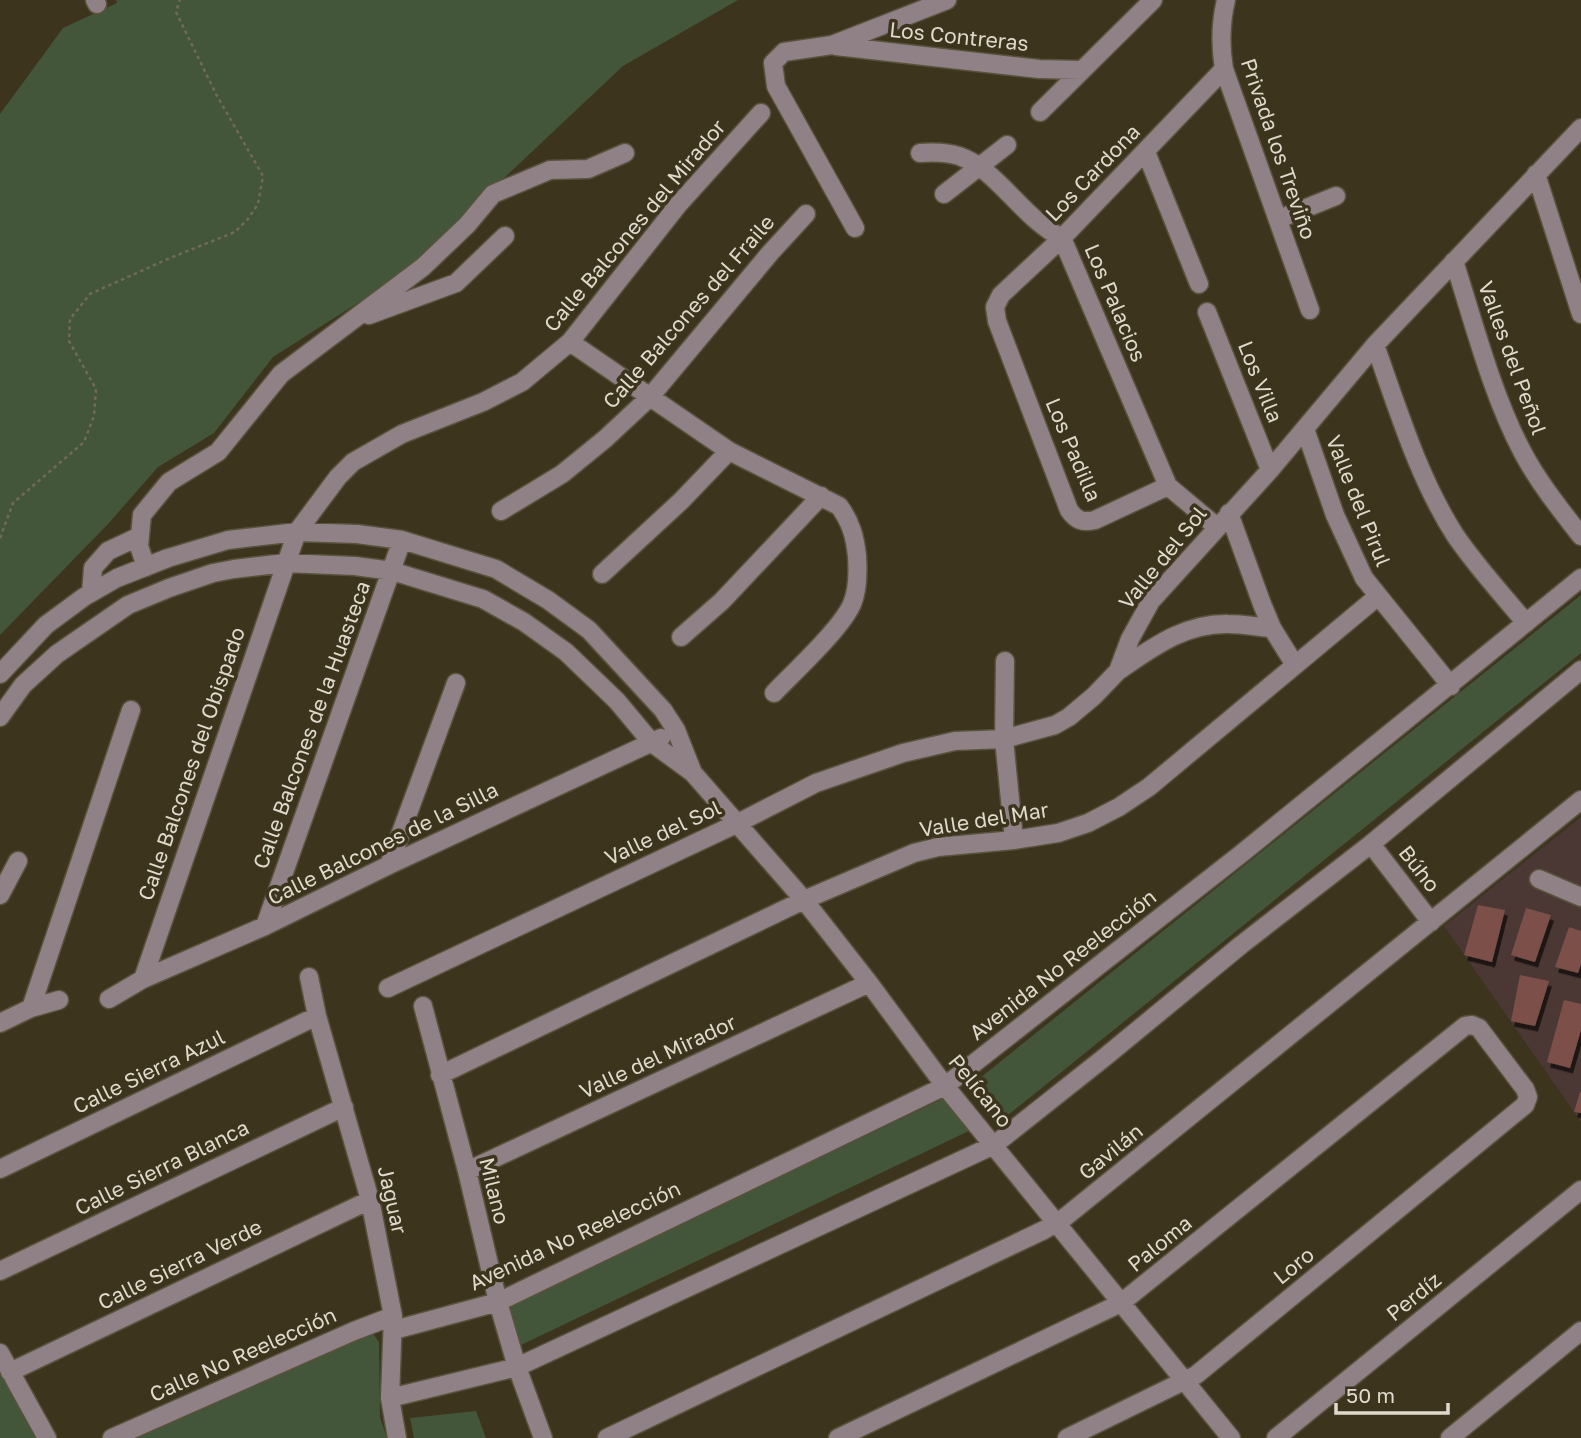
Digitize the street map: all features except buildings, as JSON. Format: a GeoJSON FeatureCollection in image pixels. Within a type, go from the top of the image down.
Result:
{"type":"FeatureCollection","features":[{"type":"Feature","properties":{"kind":"street"},"geometry":{"type":"LineString","coordinates":[[855,228],[776,86],[773,63],[784,52],[832,45],[947,0]]}},
{"type":"Feature","properties":{"kind":"street"},"geometry":{"type":"LineString","coordinates":[[1040,112],[1153,0]]}},
{"type":"Feature","properties":{"kind":"street","name":"Privada los Treviño"},"geometry":{"type":"LineString","coordinates":[[1226,0],[1220,45],[1224,69],[1310,310]]}},
{"type":"Feature","properties":{"kind":"street","name":"Los Contreras"},"geometry":{"type":"LineString","coordinates":[[832,45],[1039,69],[1081,71]]}},
{"type":"Feature","properties":{"kind":"street","name":"Los Cardona"},"geometry":{"type":"LineString","coordinates":[[995,307],[1001,295],[1146,152],[1224,69]]}},
{"type":"Feature","properties":{"kind":"street","name":"Calle Balcones del Mirador"},"geometry":{"type":"LineString","coordinates":[[285,563],[297,532],[338,477],[353,462],[402,433],[484,402],[522,382],[570,342],[678,205],[761,113]]}},
{"type":"Feature","properties":{"kind":"street","name":"Valle del Sol"},"geometry":{"type":"LineString","coordinates":[[388,988],[736,824],[816,783],[903,752],[955,741],[1004,739],[1055,725],[1094,696],[1118,671],[1130,639],[1152,601],[1270,470],[1375,345],[1581,128]]}},
{"type":"Feature","properties":{"kind":"street"},"geometry":{"type":"LineString","coordinates":[[944,194],[1007,145]]}},
{"type":"Feature","properties":{"kind":"street"},"geometry":{"type":"LineString","coordinates":[[1146,152],[1199,284]]}},
{"type":"Feature","properties":{"kind":"street"},"geometry":{"type":"LineString","coordinates":[[146,567],[139,546],[142,515],[169,482],[218,452],[281,374],[423,267],[467,225],[493,194],[551,170],[588,169],[625,153]]}},
{"type":"Feature","properties":{"kind":"street","name":"Los Palacios"},"geometry":{"type":"LineString","coordinates":[[920,153],[956,155],[981,167],[1032,219],[1046,230],[1062,237],[1168,486],[1217,527]]}},
{"type":"Feature","properties":{"kind":"street"},"geometry":{"type":"LineString","coordinates":[[1536,174],[1581,314]]}},
{"type":"Feature","properties":{"kind":"street"},"geometry":{"type":"LineString","coordinates":[[1279,219],[1336,196]]}},
{"type":"Feature","properties":{"kind":"street","name":"Calle Balcones del Fraile"},"geometry":{"type":"LineString","coordinates":[[501,510],[562,474],[650,397],[771,251],[806,214]]}},
{"type":"Feature","properties":{"kind":"street"},"geometry":{"type":"LineString","coordinates":[[349,323],[456,284],[505,236]]}},
{"type":"Feature","properties":{"kind":"street","name":"Valles del Peñol"},"geometry":{"type":"LineString","coordinates":[[1454,261],[1490,371],[1521,450],[1548,495],[1581,536]]}},
{"type":"Feature","properties":{"kind":"street","name":"Los Padilla"},"geometry":{"type":"LineString","coordinates":[[995,307],[995,315],[1069,510],[1075,517],[1087,522],[1095,520],[1168,486]]}},
{"type":"Feature","properties":{"kind":"street","name":"Los Villa"},"geometry":{"type":"LineString","coordinates":[[1207,312],[1270,470]]}},
{"type":"Feature","properties":{"kind":"street"},"geometry":{"type":"LineString","coordinates":[[570,342],[604,368],[729,451],[839,506],[849,520],[855,539],[858,567],[853,603],[844,618],[774,693]]}},
{"type":"Feature","properties":{"kind":"street"},"geometry":{"type":"LineString","coordinates":[[1375,345],[1409,441],[1441,510],[1456,536],[1526,623]]}},
{"type":"Feature","properties":{"kind":"street","name":"Valle del Pirul"},"geometry":{"type":"LineString","coordinates":[[1305,429],[1349,549],[1364,579],[1451,686]]}},
{"type":"Feature","properties":{"kind":"street"},"geometry":{"type":"LineString","coordinates":[[602,574],[681,501],[729,451]]}},
{"type":"Feature","properties":{"kind":"street"},"geometry":{"type":"LineString","coordinates":[[681,637],[722,601],[821,496]]}},
{"type":"Feature","properties":{"kind":"street"},"geometry":{"type":"LineString","coordinates":[[1229,513],[1272,628],[1295,665]]}},
{"type":"Feature","properties":{"kind":"street","name":"Pelícano"},"geometry":{"type":"LineString","coordinates":[[3,670],[46,625],[91,593],[117,578],[228,540],[297,532],[357,534],[402,540],[496,569],[548,600],[589,629],[638,681],[676,730],[694,773]]}},
{"type":"Feature","properties":{"kind":"street"},"geometry":{"type":"LineString","coordinates":[[91,593],[93,568],[108,551],[140,536]]}},
{"type":"Feature","properties":{"kind":"street"},"geometry":{"type":"LineString","coordinates":[[228,540],[234,569]]}},
{"type":"Feature","properties":{"kind":"street","name":"Calle Balcones de la Huasteca"},"geometry":{"type":"LineString","coordinates":[[265,926],[402,540]]}},
{"type":"Feature","properties":{"kind":"street","name":"Pelícano"},"geometry":{"type":"LineString","coordinates":[[0,717],[23,685],[57,654],[128,605],[213,573],[234,569],[285,563],[355,566],[392,571],[483,599],[524,622],[566,652],[617,701],[652,743],[694,773],[804,900],[945,1086],[1231,1438]]}},
{"type":"Feature","properties":{"kind":"street","name":"Calle Balcones del Obispado"},"geometry":{"type":"LineString","coordinates":[[143,979],[285,563]]}},
{"type":"Feature","properties":{"kind":"street"},"geometry":{"type":"LineString","coordinates":[[483,599],[496,569]]}},
{"type":"Feature","properties":{"kind":"street"},"geometry":{"type":"LineString","coordinates":[[117,578],[128,605]]}},
{"type":"Feature","properties":{"kind":"street","name":"Avenida No Reelección"},"geometry":{"type":"LineString","coordinates":[[394,1323],[498,1302],[945,1086],[1241,854],[1581,578]]}},
{"type":"Feature","properties":{"kind":"street","name":"Valle del Mar"},"geometry":{"type":"LineString","coordinates":[[440,1075],[804,900],[914,853],[938,847],[1058,833],[1088,823],[1149,787],[1377,597]]}},
{"type":"Feature","properties":{"kind":"street"},"geometry":{"type":"LineString","coordinates":[[1142,617],[1165,639]]}},
{"type":"Feature","properties":{"kind":"street"},"geometry":{"type":"LineString","coordinates":[[1118,671],[1165,639],[1184,631],[1227,624],[1272,628]]}},
{"type":"Feature","properties":{"kind":"street"},"geometry":{"type":"LineString","coordinates":[[566,652],[589,629]]}},
{"type":"Feature","properties":{"kind":"street"},"geometry":{"type":"LineString","coordinates":[[1005,661],[1004,739],[1014,840]]}},
{"type":"Feature","properties":{"kind":"street"},"geometry":{"type":"LineString","coordinates":[[3,670],[23,685]]}},
{"type":"Feature","properties":{"kind":"street"},"geometry":{"type":"LineString","coordinates":[[390,1398],[517,1367],[994,1145],[1241,945],[1371,844],[1581,670]]}},
{"type":"Feature","properties":{"kind":"street"},"geometry":{"type":"LineString","coordinates":[[617,701],[638,681]]}},
{"type":"Feature","properties":{"kind":"street"},"geometry":{"type":"LineString","coordinates":[[389,865],[456,683]]}},
{"type":"Feature","properties":{"kind":"street"},"geometry":{"type":"LineString","coordinates":[[31,1008],[131,710]]}},
{"type":"Feature","properties":{"kind":"street","name":"Calle Balcones de la Silla"},"geometry":{"type":"LineString","coordinates":[[109,999],[143,979],[265,926],[676,730]]}},
{"type":"Feature","properties":{"kind":"street","name":"Gavilán"},"geometry":{"type":"LineString","coordinates":[[607,1438],[1056,1224],[1581,800]]}},
{"type":"Feature","properties":{"kind":"street","name":"Búho"},"geometry":{"type":"LineString","coordinates":[[1371,844],[1431,922]]}},
{"type":"Feature","properties":{"kind":"street"},"geometry":{"type":"LineString","coordinates":[[0,895],[18,861]]}},
{"type":"Feature","properties":{"kind":"street"},"geometry":{"type":"LineString","coordinates":[[1539,879],[1581,897]]}},
{"type":"Feature","properties":{"kind":"street","name":"Jaguar"},"geometry":{"type":"LineString","coordinates":[[309,977],[317,1016],[370,1200],[394,1323],[390,1398],[397,1438]]}},
{"type":"Feature","properties":{"kind":"street","name":"Valle del Mirador"},"geometry":{"type":"LineString","coordinates":[[467,1171],[869,984]]}},
{"type":"Feature","properties":{"kind":"street"},"geometry":{"type":"LineString","coordinates":[[0,1023],[31,1008],[60,1000]]}},
{"type":"Feature","properties":{"kind":"street","name":"Milano"},"geometry":{"type":"LineString","coordinates":[[423,1006],[467,1171],[498,1302],[517,1367],[543,1438]]}},
{"type":"Feature","properties":{"kind":"street","name":"Calle Sierra Azul"},"geometry":{"type":"LineString","coordinates":[[0,1169],[317,1016]]}},
{"type":"Feature","properties":{"kind":"street","name":"Paloma"},"geometry":{"type":"LineString","coordinates":[[838,1438],[1121,1303],[1465,1026],[1472,1024],[1479,1028],[1525,1088],[1528,1097]]}},
{"type":"Feature","properties":{"kind":"street","name":"Loro"},"geometry":{"type":"LineString","coordinates":[[1067,1438],[1186,1381],[1208,1366],[1525,1105],[1528,1097]]}},
{"type":"Feature","properties":{"kind":"street","name":"Calle Sierra Blanca"},"geometry":{"type":"LineString","coordinates":[[0,1271],[344,1107]]}},
{"type":"Feature","properties":{"kind":"street","name":"Perdíz"},"geometry":{"type":"LineString","coordinates":[[1276,1438],[1581,1190]]}},
{"type":"Feature","properties":{"kind":"street","name":"Calle Sierra Verde"},"geometry":{"type":"LineString","coordinates":[[10,1372],[370,1200]]}},
{"type":"Feature","properties":{"kind":"street","name":"Calle No Reelección"},"geometry":{"type":"LineString","coordinates":[[112,1438],[354,1331],[394,1323]]}},
{"type":"Feature","properties":{"kind":"street"},"geometry":{"type":"LineString","coordinates":[[1450,1438],[1581,1331]]}},
{"type":"Feature","properties":{"kind":"street"},"geometry":{"type":"LineString","coordinates":[[0,1353],[47,1438]]}},
{"type":"Feature","properties":{"kind":"path"},"geometry":{"type":"LineString","coordinates":[[0,538],[13,503],[84,442],[94,416],[96,389],[69,341],[70,319],[90,294],[235,232],[258,204],[263,176],[216,94],[183,27],[176,12],[180,0]]}},
{"type":"Feature","properties":{"kind":"shaded area"},"geometry":{"type":"Polygon","coordinates":[[[1581,817],[1581,1122],[1444,926],[1581,817]]]}},
{"type":"Feature","properties":{"kind":"green space"},"geometry":{"type":"Polygon","coordinates":[[[116,0],[738,0],[623,66],[400,276],[273,357],[214,433],[158,467],[108,524],[0,635],[0,114],[63,28],[117,3],[116,0]]]}},
{"type":"Feature","properties":{"kind":"green space"},"geometry":{"type":"Polygon","coordinates":[[[1581,595],[1581,653],[1002,1120],[975,1082],[1581,595]]]}},
{"type":"Feature","properties":{"kind":"green space"},"geometry":{"type":"Polygon","coordinates":[[[949,1096],[973,1129],[521,1345],[506,1307],[949,1096]]]}},
{"type":"Feature","properties":{"kind":"green space"},"geometry":{"type":"Polygon","coordinates":[[[368,1327],[379,1342],[380,1417],[387,1438],[128,1438],[368,1327]]]}},
{"type":"Feature","properties":{"kind":"green space"},"geometry":{"type":"Polygon","coordinates":[[[0,1372],[40,1438],[0,1438],[0,1372]]]}},
{"type":"Feature","properties":{"kind":"green space"},"geometry":{"type":"Polygon","coordinates":[[[476,1411],[486,1438],[414,1438],[410,1418],[476,1411]]]}}]}
